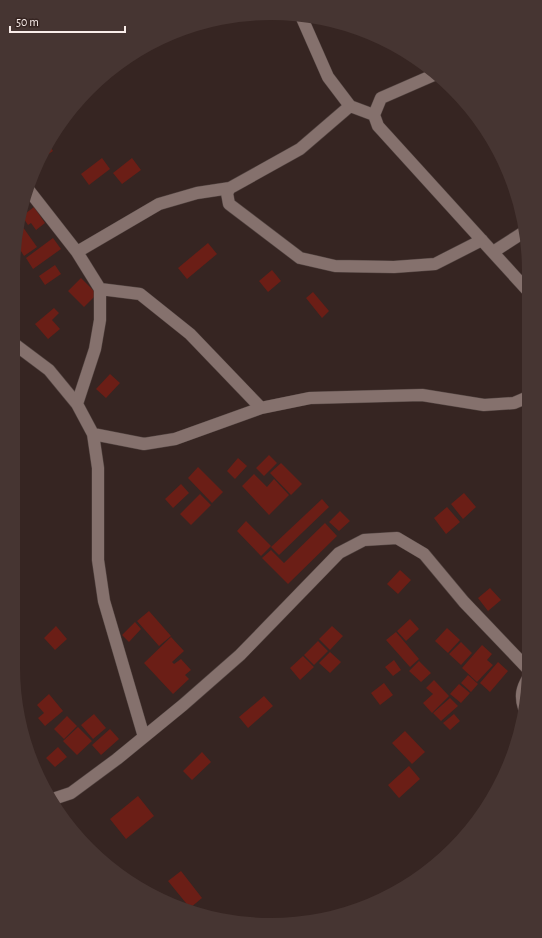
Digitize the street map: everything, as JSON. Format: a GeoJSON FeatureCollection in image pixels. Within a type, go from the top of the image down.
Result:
{"type":"FeatureCollection","features":[{"type":"Feature","properties":{"kind":"street"},"geometry":{"type":"LineString","coordinates":[[304,22],[328,77],[350,106],[374,115]]}},
{"type":"Feature","properties":{"kind":"street"},"geometry":{"type":"LineString","coordinates":[[430,77],[381,98],[374,115],[378,126],[522,284]]}},
{"type":"Feature","properties":{"kind":"street"},"geometry":{"type":"LineString","coordinates":[[76,252],[159,204],[197,193],[230,188],[300,149],[350,106]]}},
{"type":"Feature","properties":{"kind":"street"},"geometry":{"type":"LineString","coordinates":[[230,188],[227,194],[229,204],[300,258],[334,266],[394,267],[435,264],[482,240]]}},
{"type":"Feature","properties":{"kind":"street"},"geometry":{"type":"LineString","coordinates":[[32,194],[76,252],[100,289],[100,320],[95,349],[77,404]]}},
{"type":"Feature","properties":{"kind":"street"},"geometry":{"type":"LineString","coordinates":[[493,252],[519,235]]}},
{"type":"Feature","properties":{"kind":"street"},"geometry":{"type":"LineString","coordinates":[[100,289],[140,294],[190,334],[261,408]]}},
{"type":"Feature","properties":{"kind":"street"},"geometry":{"type":"LineString","coordinates":[[20,348],[49,370],[77,404],[93,434],[98,468],[98,560],[104,601],[144,737]]}},
{"type":"Feature","properties":{"kind":"street"},"geometry":{"type":"LineString","coordinates":[[93,434],[144,444],[175,439],[261,408],[310,398],[422,395],[484,405],[514,403],[522,400]]}},
{"type":"Feature","properties":{"kind":"street"},"geometry":{"type":"LineString","coordinates":[[57,798],[71,793],[183,706],[240,655],[339,553],[364,540],[397,538],[424,554],[464,602],[522,663]]}},
{"type":"Feature","properties":{"kind":"building"},"geometry":{"type":"Polygon","coordinates":[[[102,158],[110,169],[89,185],[81,174],[102,158]]]}},
{"type":"Feature","properties":{"kind":"building"},"geometry":{"type":"Polygon","coordinates":[[[132,158],[141,170],[122,184],[113,173],[132,158]]]}},
{"type":"Feature","properties":{"kind":"building"},"geometry":{"type":"Polygon","coordinates":[[[34,207],[45,223],[36,230],[31,223],[28,225],[25,221],[28,212],[34,207]]]}},
{"type":"Feature","properties":{"kind":"building"},"geometry":{"type":"Polygon","coordinates":[[[24,228],[37,247],[24,256],[21,251],[24,228]]]}},
{"type":"Feature","properties":{"kind":"building"},"geometry":{"type":"Polygon","coordinates":[[[53,238],[61,249],[33,269],[26,258],[53,238]]]}},
{"type":"Feature","properties":{"kind":"building"},"geometry":{"type":"Polygon","coordinates":[[[208,243],[217,254],[187,279],[178,268],[208,243]]]}},
{"type":"Feature","properties":{"kind":"building"},"geometry":{"type":"Polygon","coordinates":[[[55,265],[61,274],[45,285],[39,276],[55,265]]]}},
{"type":"Feature","properties":{"kind":"building"},"geometry":{"type":"Polygon","coordinates":[[[272,270],[281,281],[268,292],[259,281],[272,270]]]}},
{"type":"Feature","properties":{"kind":"building"},"geometry":{"type":"Polygon","coordinates":[[[81,278],[97,294],[84,307],[68,291],[81,278]]]}},
{"type":"Feature","properties":{"kind":"building"},"geometry":{"type":"Polygon","coordinates":[[[313,292],[329,311],[322,318],[306,298],[313,292]]]}},
{"type":"Feature","properties":{"kind":"building"},"geometry":{"type":"Polygon","coordinates":[[[54,308],[59,313],[52,320],[60,329],[48,339],[35,324],[54,308]]]}},
{"type":"Feature","properties":{"kind":"building"},"geometry":{"type":"Polygon","coordinates":[[[110,374],[120,383],[106,398],[96,389],[110,374]]]}},
{"type":"Feature","properties":{"kind":"building"},"geometry":{"type":"Polygon","coordinates":[[[269,455],[277,463],[264,476],[256,468],[269,455]]]}},
{"type":"Feature","properties":{"kind":"building"},"geometry":{"type":"Polygon","coordinates":[[[238,458],[247,466],[235,479],[227,471],[238,458]]]}},
{"type":"Feature","properties":{"kind":"building"},"geometry":{"type":"Polygon","coordinates":[[[281,463],[302,484],[291,495],[270,473],[281,463]]]}},
{"type":"Feature","properties":{"kind":"building"},"geometry":{"type":"Polygon","coordinates":[[[198,467],[223,492],[212,503],[188,478],[198,467]]]}},
{"type":"Feature","properties":{"kind":"building"},"geometry":{"type":"Polygon","coordinates":[[[254,474],[267,487],[274,479],[289,495],[269,515],[242,486],[254,474]]]}},
{"type":"Feature","properties":{"kind":"building"},"geometry":{"type":"Polygon","coordinates":[[[181,484],[189,493],[173,508],[165,499],[181,484]]]}},
{"type":"Feature","properties":{"kind":"building"},"geometry":{"type":"Polygon","coordinates":[[[464,493],[476,507],[463,519],[451,504],[464,493]]]}},
{"type":"Feature","properties":{"kind":"building"},"geometry":{"type":"Polygon","coordinates":[[[200,494],[211,505],[191,525],[180,514],[200,494]]]}},
{"type":"Feature","properties":{"kind":"building"},"geometry":{"type":"Polygon","coordinates":[[[322,499],[329,507],[279,555],[271,547],[322,499]]]}},
{"type":"Feature","properties":{"kind":"building"},"geometry":{"type":"Polygon","coordinates":[[[447,507],[460,522],[446,534],[434,518],[447,507]]]}},
{"type":"Feature","properties":{"kind":"building"},"geometry":{"type":"Polygon","coordinates":[[[340,511],[350,521],[339,531],[329,522],[340,511]]]}},
{"type":"Feature","properties":{"kind":"building"},"geometry":{"type":"Polygon","coordinates":[[[246,521],[271,546],[261,556],[237,531],[246,521]]]}},
{"type":"Feature","properties":{"kind":"building"},"geometry":{"type":"Polygon","coordinates":[[[325,523],[337,536],[288,584],[262,558],[271,550],[284,563],[325,523]]]}},
{"type":"Feature","properties":{"kind":"building"},"geometry":{"type":"Polygon","coordinates":[[[400,570],[411,580],[398,594],[387,584],[400,570]]]}},
{"type":"Feature","properties":{"kind":"building"},"geometry":{"type":"Polygon","coordinates":[[[490,588],[501,600],[488,611],[478,598],[490,588]]]}},
{"type":"Feature","properties":{"kind":"building"},"geometry":{"type":"Polygon","coordinates":[[[149,611],[171,636],[159,646],[137,621],[149,611]]]}},
{"type":"Feature","properties":{"kind":"building"},"geometry":{"type":"Polygon","coordinates":[[[410,619],[419,629],[406,641],[397,631],[410,619]]]}},
{"type":"Feature","properties":{"kind":"building"},"geometry":{"type":"Polygon","coordinates":[[[135,622],[141,629],[129,642],[122,635],[135,622]]]}},
{"type":"Feature","properties":{"kind":"building"},"geometry":{"type":"Polygon","coordinates":[[[56,626],[67,639],[55,650],[44,638],[56,626]]]}},
{"type":"Feature","properties":{"kind":"building"},"geometry":{"type":"Polygon","coordinates":[[[332,626],[343,636],[330,650],[319,639],[332,626]]]}},
{"type":"Feature","properties":{"kind":"building"},"geometry":{"type":"Polygon","coordinates":[[[447,628],[460,640],[448,653],[435,641],[447,628]]]}},
{"type":"Feature","properties":{"kind":"building"},"geometry":{"type":"Polygon","coordinates":[[[396,632],[419,659],[410,667],[386,640],[396,632]]]}},
{"type":"Feature","properties":{"kind":"building"},"geometry":{"type":"Polygon","coordinates":[[[171,637],[184,651],[172,662],[174,664],[181,659],[191,670],[185,675],[189,679],[173,694],[144,663],[171,637]]]}},
{"type":"Feature","properties":{"kind":"building"},"geometry":{"type":"Polygon","coordinates":[[[318,641],[328,651],[314,665],[304,655],[318,641]]]}},
{"type":"Feature","properties":{"kind":"building"},"geometry":{"type":"Polygon","coordinates":[[[461,642],[472,653],[461,665],[449,654],[461,642]]]}},
{"type":"Feature","properties":{"kind":"building"},"geometry":{"type":"Polygon","coordinates":[[[482,645],[492,654],[487,660],[493,665],[477,682],[462,668],[482,645]]]}},
{"type":"Feature","properties":{"kind":"building"},"geometry":{"type":"Polygon","coordinates":[[[330,652],[341,662],[330,673],[319,663],[330,652]]]}},
{"type":"Feature","properties":{"kind":"building"},"geometry":{"type":"Polygon","coordinates":[[[303,656],[314,667],[300,680],[290,668],[303,656]]]}},
{"type":"Feature","properties":{"kind":"building"},"geometry":{"type":"Polygon","coordinates":[[[394,660],[401,670],[393,676],[385,667],[394,660]]]}},
{"type":"Feature","properties":{"kind":"building"},"geometry":{"type":"Polygon","coordinates":[[[419,661],[431,673],[421,682],[409,671],[419,661]]]}},
{"type":"Feature","properties":{"kind":"building"},"geometry":{"type":"Polygon","coordinates":[[[498,662],[508,671],[490,692],[480,683],[498,662]]]}},
{"type":"Feature","properties":{"kind":"building"},"geometry":{"type":"Polygon","coordinates":[[[468,675],[478,684],[471,692],[461,683],[468,675]]]}},
{"type":"Feature","properties":{"kind":"building"},"geometry":{"type":"Polygon","coordinates":[[[434,680],[449,696],[432,713],[423,703],[433,694],[426,688],[434,680]]]}},
{"type":"Feature","properties":{"kind":"building"},"geometry":{"type":"Polygon","coordinates":[[[384,683],[393,695],[380,705],[371,693],[384,683]]]}},
{"type":"Feature","properties":{"kind":"building"},"geometry":{"type":"Polygon","coordinates":[[[459,684],[470,693],[461,703],[450,694],[459,684]]]}},
{"type":"Feature","properties":{"kind":"building"},"geometry":{"type":"Polygon","coordinates":[[[49,694],[63,711],[45,726],[38,718],[44,713],[37,705],[49,694]]]}},
{"type":"Feature","properties":{"kind":"building"},"geometry":{"type":"Polygon","coordinates":[[[264,696],[273,706],[248,728],[239,717],[264,696]]]}},
{"type":"Feature","properties":{"kind":"building"},"geometry":{"type":"Polygon","coordinates":[[[450,698],[458,706],[441,721],[433,713],[450,698]]]}},
{"type":"Feature","properties":{"kind":"building"},"geometry":{"type":"Polygon","coordinates":[[[94,714],[106,728],[93,739],[81,725],[94,714]]]}},
{"type":"Feature","properties":{"kind":"building"},"geometry":{"type":"Polygon","coordinates":[[[454,714],[460,721],[450,730],[443,723],[454,714]]]}},
{"type":"Feature","properties":{"kind":"building"},"geometry":{"type":"Polygon","coordinates":[[[67,716],[77,726],[64,739],[54,729],[67,716]]]}},
{"type":"Feature","properties":{"kind":"building"},"geometry":{"type":"Polygon","coordinates":[[[78,727],[92,741],[77,755],[63,741],[78,727]]]}},
{"type":"Feature","properties":{"kind":"building"},"geometry":{"type":"Polygon","coordinates":[[[110,729],[119,739],[101,755],[92,745],[110,729]]]}},
{"type":"Feature","properties":{"kind":"building"},"geometry":{"type":"Polygon","coordinates":[[[405,731],[425,752],[412,764],[392,743],[405,731]]]}},
{"type":"Feature","properties":{"kind":"building"},"geometry":{"type":"Polygon","coordinates":[[[58,747],[67,757],[55,767],[46,758],[58,747]]]}},
{"type":"Feature","properties":{"kind":"building"},"geometry":{"type":"Polygon","coordinates":[[[202,752],[211,762],[192,780],[183,771],[202,752]]]}},
{"type":"Feature","properties":{"kind":"building"},"geometry":{"type":"Polygon","coordinates":[[[409,766],[420,779],[399,798],[388,785],[409,766]]]}},
{"type":"Feature","properties":{"kind":"building"},"geometry":{"type":"Polygon","coordinates":[[[138,796],[154,816],[126,839],[110,819],[138,796]]]}},
{"type":"Feature","properties":{"kind":"building"},"geometry":{"type":"Polygon","coordinates":[[[181,871],[202,898],[193,906],[186,904],[168,881],[181,871]]]}}]}
